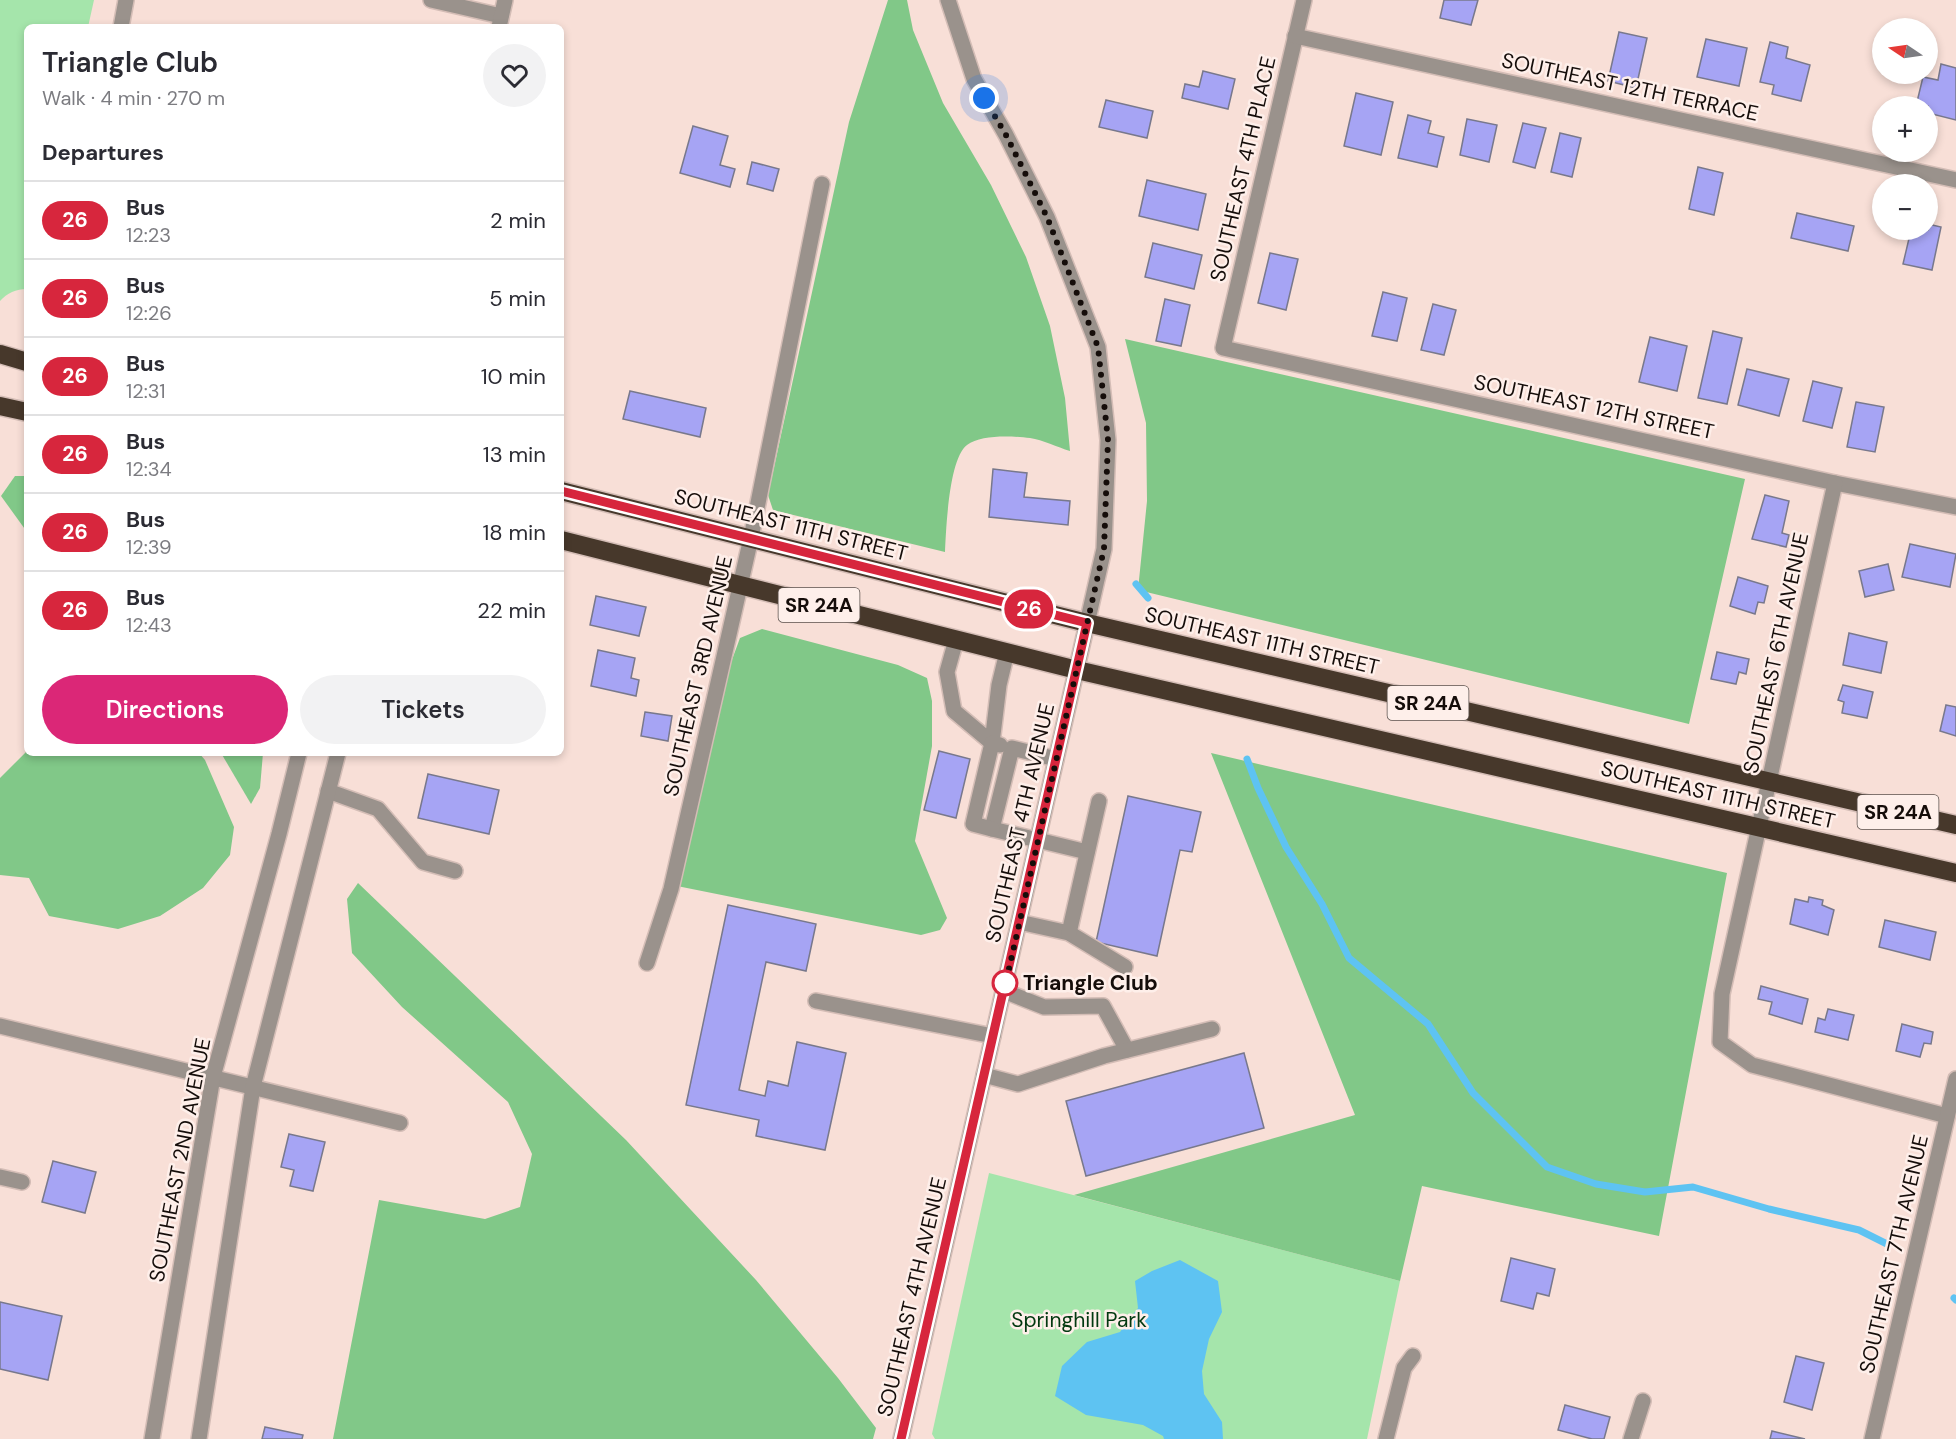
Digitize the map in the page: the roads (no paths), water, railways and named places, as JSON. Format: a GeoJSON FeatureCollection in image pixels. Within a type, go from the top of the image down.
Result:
{"type":"FeatureCollection","features":[{"type":"Feature","properties":{"kind":"highway"},"geometry":{"type":"LineString","coordinates":[[0,354],[24,361]]}},
{"type":"Feature","properties":{"kind":"highway"},"geometry":{"type":"LineString","coordinates":[[0,406],[24,411]]}},
{"type":"Feature","properties":{"kind":"highway","name":"SOUTHEAST 11TH STREET"},"geometry":{"type":"LineString","coordinates":[[564,492],[1087,623],[1956,825]]}},
{"type":"Feature","properties":{"kind":"highway","name":"SOUTHEAST 11TH STREET"},"geometry":{"type":"LineString","coordinates":[[564,541],[1077,670],[1956,873]]}},
{"type":"Feature","properties":{"kind":"street"},"geometry":{"type":"LineString","coordinates":[[122,24],[126,0]]}},
{"type":"Feature","properties":{"kind":"street"},"geometry":{"type":"LineString","coordinates":[[431,0],[500,22],[505,0]]}},
{"type":"Feature","properties":{"kind":"street","name":"SOUTHEAST 4TH AVENUE"},"geometry":{"type":"LineString","coordinates":[[901,1439],[1104,549],[1108,440],[1098,347],[1047,217],[1006,135],[974,79],[948,0]]}},
{"type":"Feature","properties":{"kind":"street","name":"SOUTHEAST 4TH PLACE"},"geometry":{"type":"LineString","coordinates":[[1223,348],[1304,0]]}},
{"type":"Feature","properties":{"kind":"street","name":"SOUTHEAST 12TH TERRACE"},"geometry":{"type":"LineString","coordinates":[[1295,36],[1956,180]]}},
{"type":"Feature","properties":{"kind":"street","name":"SOUTHEAST 3RD AVENUE"},"geometry":{"type":"LineString","coordinates":[[647,963],[671,890],[751,538],[822,184]]}},
{"type":"Feature","properties":{"kind":"street","name":"SOUTHEAST 12TH STREET"},"geometry":{"type":"LineString","coordinates":[[1223,348],[1835,483],[1956,507]]}},
{"type":"Feature","properties":{"kind":"street","name":"SOUTHEAST 6TH AVENUE"},"geometry":{"type":"LineString","coordinates":[[1835,483],[1722,994],[1720,1042],[1752,1065],[1947,1116]]}},
{"type":"Feature","properties":{"kind":"street"},"geometry":{"type":"LineString","coordinates":[[956,639],[947,672],[954,711],[992,743],[1056,759]]}},
{"type":"Feature","properties":{"kind":"street"},"geometry":{"type":"LineString","coordinates":[[1007,652],[999,685],[992,743],[973,824],[1087,852]]}},
{"type":"Feature","properties":{"kind":"street"},"geometry":{"type":"LineString","coordinates":[[992,829],[1012,748]]}},
{"type":"Feature","properties":{"kind":"street","name":"SOUTHEAST 2ND AVENUE"},"geometry":{"type":"LineString","coordinates":[[152,1439],[213,1077],[298,756]]}},
{"type":"Feature","properties":{"kind":"street"},"geometry":{"type":"LineString","coordinates":[[199,1439],[253,1087],[337,756]]}},
{"type":"Feature","properties":{"kind":"street"},"geometry":{"type":"LineString","coordinates":[[328,791],[378,809],[423,862],[455,871]]}},
{"type":"Feature","properties":{"kind":"street"},"geometry":{"type":"LineString","coordinates":[[1069,933],[1099,801]]}},
{"type":"Feature","properties":{"kind":"street"},"geometry":{"type":"LineString","coordinates":[[1019,922],[1069,933],[1125,967]]}},
{"type":"Feature","properties":{"kind":"street"},"geometry":{"type":"LineString","coordinates":[[1004,991],[1044,1007],[1103,1006],[1127,1050]]}},
{"type":"Feature","properties":{"kind":"street"},"geometry":{"type":"LineString","coordinates":[[816,1002],[993,1036]]}},
{"type":"Feature","properties":{"kind":"street"},"geometry":{"type":"LineString","coordinates":[[0,1026],[400,1123]]}},
{"type":"Feature","properties":{"kind":"street"},"geometry":{"type":"LineString","coordinates":[[984,1075],[1018,1084],[1104,1056],[1212,1029]]}},
{"type":"Feature","properties":{"kind":"street","name":"SOUTHEAST 7TH AVENUE"},"geometry":{"type":"LineString","coordinates":[[1872,1439],[1956,1080]]}},
{"type":"Feature","properties":{"kind":"street"},"geometry":{"type":"LineString","coordinates":[[0,1177],[22,1182]]}},
{"type":"Feature","properties":{"kind":"street"},"geometry":{"type":"LineString","coordinates":[[1386,1439],[1404,1368],[1413,1356]]}},
{"type":"Feature","properties":{"kind":"street"},"geometry":{"type":"LineString","coordinates":[[1631,1439],[1643,1401]]}},
{"type":"Feature","properties":{"kind":"water"},"geometry":{"type":"Polygon","coordinates":[[[1180,1260],[1218,1281],[1222,1312],[1209,1339],[1202,1371],[1204,1394],[1222,1422],[1223,1439],[1164,1439],[1163,1436],[1143,1425],[1086,1415],[1055,1396],[1062,1366],[1087,1342],[1120,1332],[1138,1308],[1135,1281],[1152,1271],[1180,1260]]]}},
{"type":"Feature","properties":{"kind":"waterway"},"geometry":{"type":"LineString","coordinates":[[1136,584],[1148,598]]}},
{"type":"Feature","properties":{"kind":"waterway"},"geometry":{"type":"LineString","coordinates":[[1247,759],[1286,847],[1322,904],[1349,958],[1428,1024],[1473,1093],[1547,1167],[1596,1184],[1645,1192],[1693,1187],[1769,1209],[1859,1230],[1889,1245]]}},
{"type":"Feature","properties":{"kind":"place","name":"Triangle Club"},"geometry":{"type":"Point","coordinates":[1005,983]}},
{"type":"Feature","properties":{"kind":"park label","name":"Springhill Park"},"geometry":{"type":"Point","coordinates":[1079,1320]}}]}
